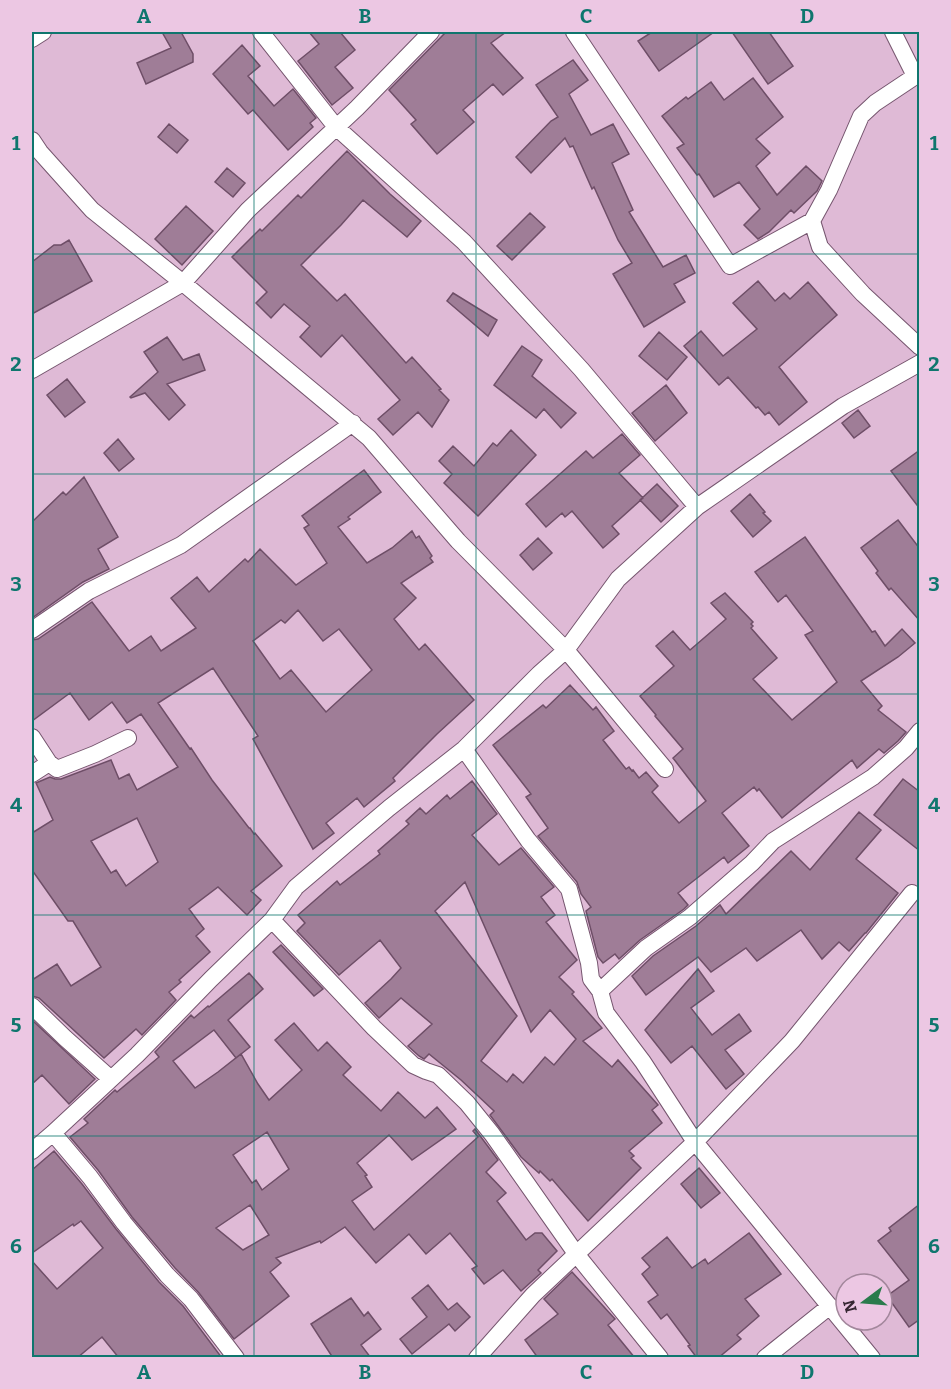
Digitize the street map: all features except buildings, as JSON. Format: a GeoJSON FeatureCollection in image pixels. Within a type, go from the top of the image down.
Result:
{"type":"FeatureCollection","features":[{"type":"Feature","properties":{"kind":"street"},"geometry":{"type":"LineString","coordinates":[[32,39],[43,32]]}},
{"type":"Feature","properties":{"kind":"street"},"geometry":{"type":"LineString","coordinates":[[261,32],[336,127],[464,242],[581,369],[698,507]]}},
{"type":"Feature","properties":{"kind":"street"},"geometry":{"type":"LineString","coordinates":[[32,370],[183,283],[248,210],[336,127],[431,32]]}},
{"type":"Feature","properties":{"kind":"street"},"geometry":{"type":"LineString","coordinates":[[574,32],[730,266],[812,221],[829,190],[861,116],[875,103],[917,75],[893,32]]}},
{"type":"Feature","properties":{"kind":"street"},"geometry":{"type":"LineString","coordinates":[[32,140],[92,210],[369,438],[458,541],[566,650],[665,769]]}},
{"type":"Feature","properties":{"kind":"street"},"geometry":{"type":"LineString","coordinates":[[812,221],[820,247],[863,294],[920,347]]}},
{"type":"Feature","properties":{"kind":"street"},"geometry":{"type":"LineString","coordinates":[[32,1151],[137,1055],[272,920],[296,887],[389,808],[464,749],[566,650],[618,579],[698,507],[843,406],[920,363]]}},
{"type":"Feature","properties":{"kind":"street"},"geometry":{"type":"LineString","coordinates":[[32,630],[89,591],[181,545],[352,423]]}},
{"type":"Feature","properties":{"kind":"street"},"geometry":{"type":"LineString","coordinates":[[600,991],[646,948],[690,917],[752,863],[773,841],[873,777],[906,748],[920,731]]}},
{"type":"Feature","properties":{"kind":"street"},"geometry":{"type":"LineString","coordinates":[[32,737],[49,763],[57,769],[128,738]]}},
{"type":"Feature","properties":{"kind":"street"},"geometry":{"type":"LineString","coordinates":[[464,749],[528,840],[569,889],[589,963],[591,979],[600,991],[606,1013],[643,1062],[695,1142],[872,1358]]}},
{"type":"Feature","properties":{"kind":"street"},"geometry":{"type":"LineString","coordinates":[[32,774],[49,763]]}},
{"type":"Feature","properties":{"kind":"street"},"geometry":{"type":"LineString","coordinates":[[477,1358],[533,1295],[695,1142],[792,1041],[912,893]]}},
{"type":"Feature","properties":{"kind":"street"},"geometry":{"type":"LineString","coordinates":[[272,920],[405,1058],[413,1065],[438,1075],[467,1103],[492,1134],[577,1255],[660,1358]]}},
{"type":"Feature","properties":{"kind":"street"},"geometry":{"type":"LineString","coordinates":[[32,1006],[111,1080]]}},
{"type":"Feature","properties":{"kind":"street"},"geometry":{"type":"LineString","coordinates":[[53,1133],[167,1275],[191,1299],[236,1358]]}},
{"type":"Feature","properties":{"kind":"street"},"geometry":{"type":"LineString","coordinates":[[765,1358],[830,1306]]}}]}
